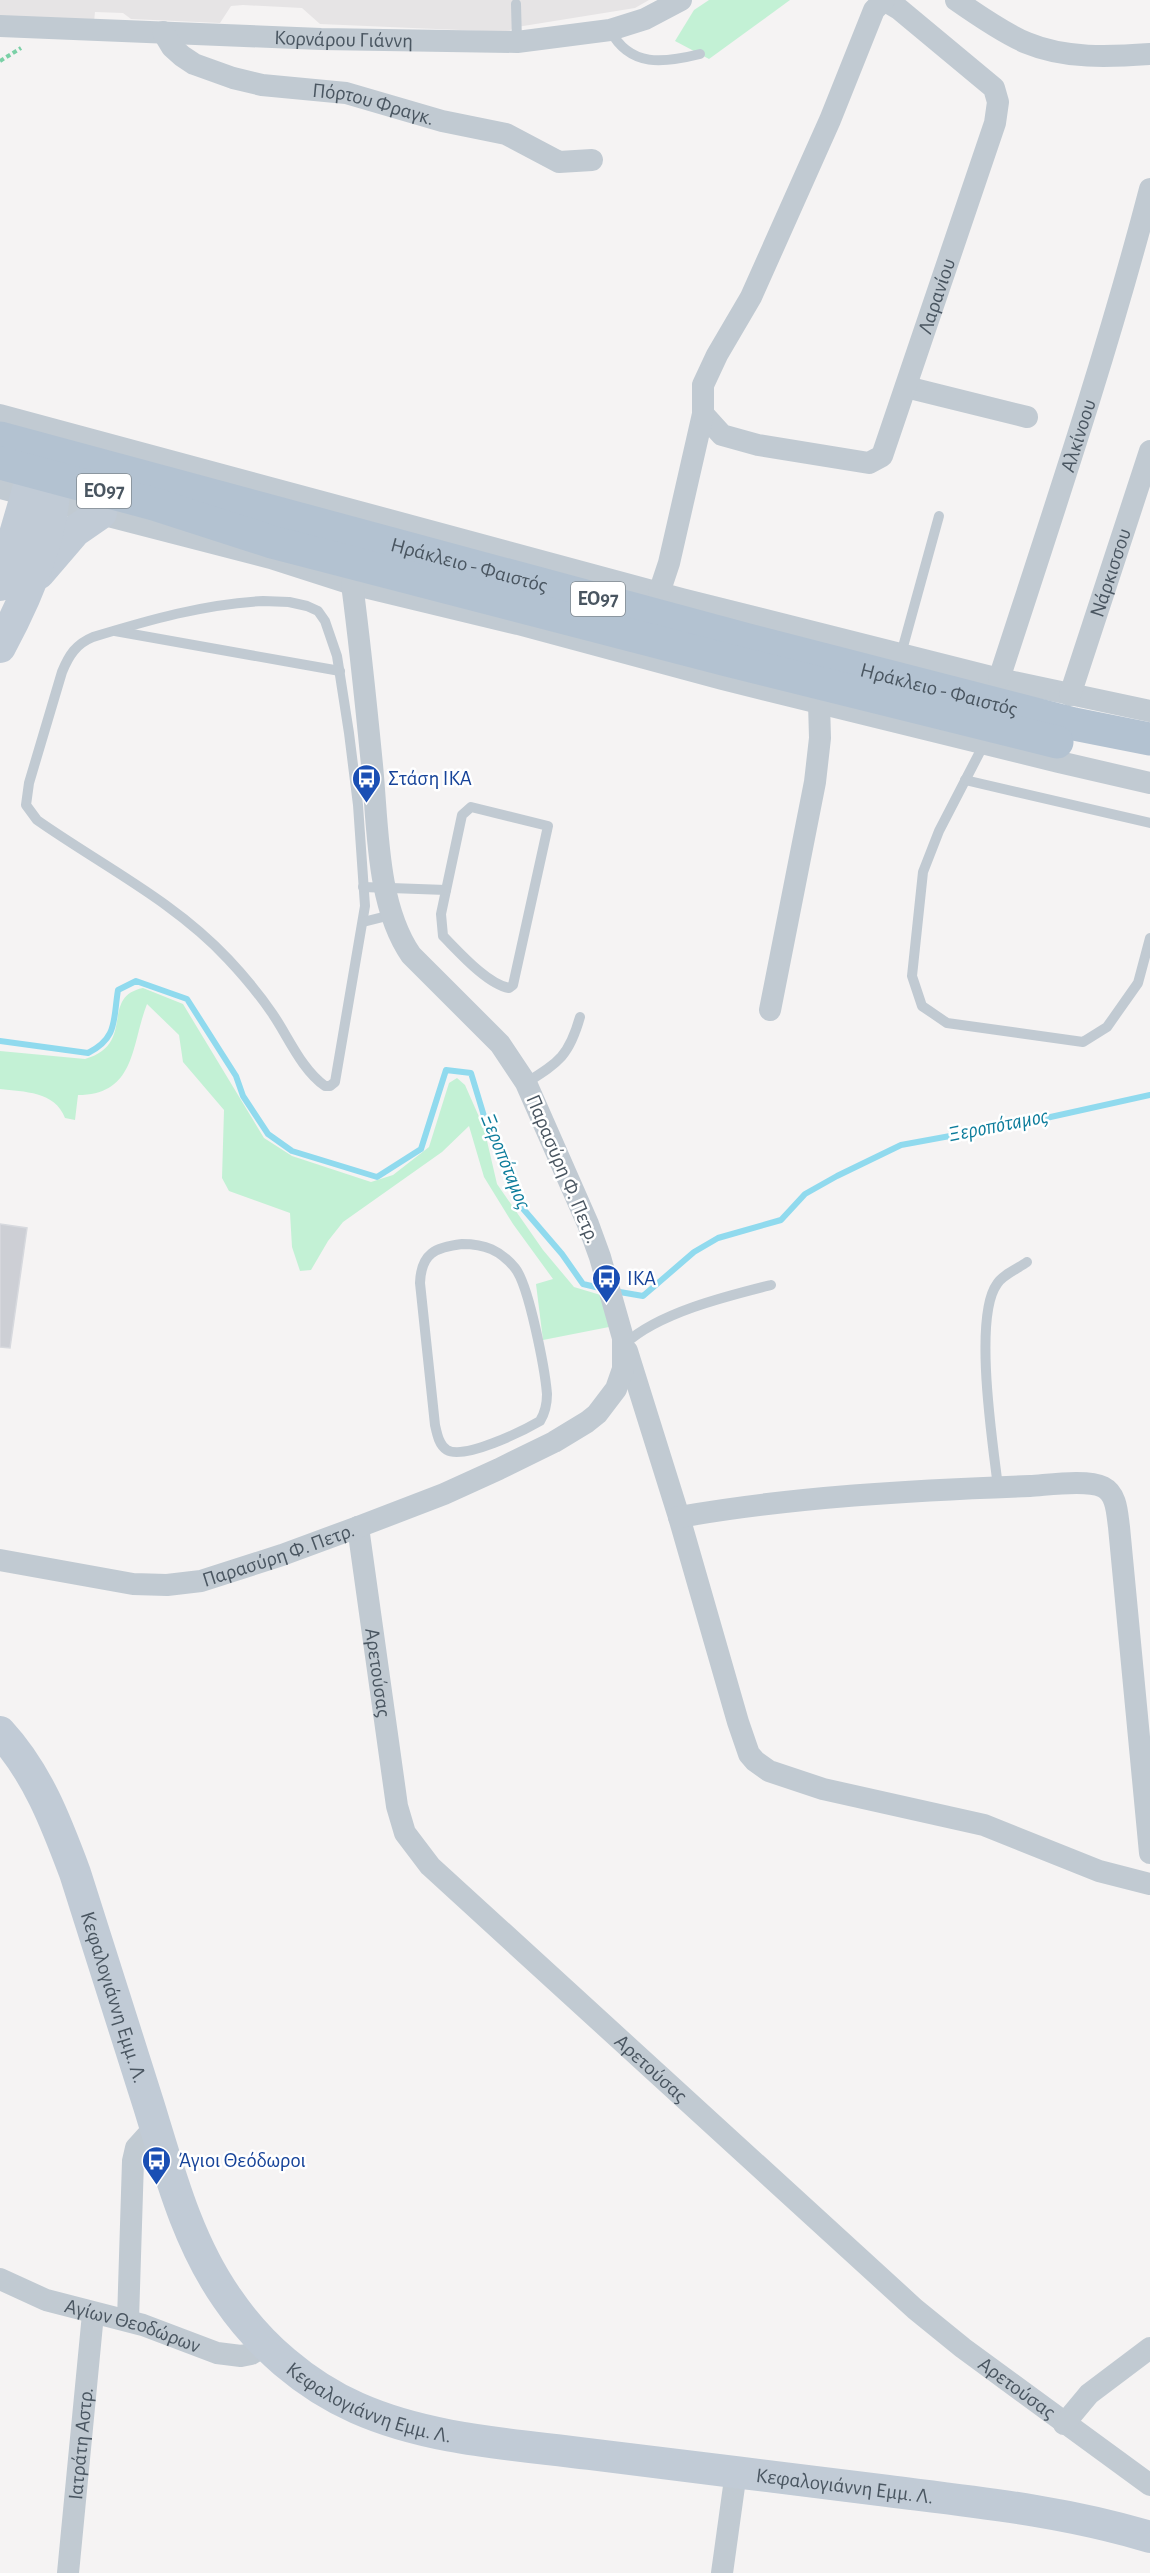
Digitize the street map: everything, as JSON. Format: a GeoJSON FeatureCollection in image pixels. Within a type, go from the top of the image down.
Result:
{"type":"FeatureCollection","features":[{"type":"Feature","properties":{"kind":"main road"},"geometry":{"type":"LineString","coordinates":[[93,462],[165,459]]}},
{"type":"Feature","properties":{"kind":"main road","name":"Ηράκλειο - Φαιστός"},"geometry":{"type":"LineString","coordinates":[[24,466],[93,462],[748,640],[1074,724],[1150,739]]}},
{"type":"Feature","properties":{"kind":"main road"},"geometry":{"type":"LineString","coordinates":[[0,472],[24,466],[101,513]]}},
{"type":"Feature","properties":{"kind":"main road"},"geometry":{"type":"LineString","coordinates":[[0,647],[31,583],[45,537],[24,466]]}},
{"type":"Feature","properties":{"kind":"main road"},"geometry":{"type":"LineString","coordinates":[[0,585],[24,466]]}},
{"type":"Feature","properties":{"kind":"main road","name":"Ηράκλειο - Φαιστός"},"geometry":{"type":"LineString","coordinates":[[24,466],[272,542],[1023,734],[1150,761]]}},
{"type":"Feature","properties":{"kind":"main road"},"geometry":{"type":"LineString","coordinates":[[31,583],[75,531],[101,513],[154,504]]}},
{"type":"Feature","properties":{"kind":"main road"},"geometry":{"type":"LineString","coordinates":[[0,533],[0,573]]}},
{"type":"Feature","properties":{"kind":"main road"},"geometry":{"type":"LineString","coordinates":[[471,594],[507,614],[518,624]]}},
{"type":"Feature","properties":{"kind":"main road"},"geometry":{"type":"LineString","coordinates":[[671,596],[748,640]]}},
{"type":"Feature","properties":{"kind":"main road","name":"Κεφαλογιάννη Εμμ. Λ."},"geometry":{"type":"LineString","coordinates":[[0,1732],[37,1782],[62,1836],[155,2127],[198,2247],[226,2297],[266,2345],[306,2379],[333,2396],[374,2415],[414,2427],[512,2445],[1056,2514],[1150,2537]]}},
{"type":"Feature","properties":{"kind":"street","name":"Κορνάρου Γιάννη"},"geometry":{"type":"LineString","coordinates":[[0,26],[321,39],[517,42],[610,30],[645,19],[681,0]]}},
{"type":"Feature","properties":{"kind":"street"},"geometry":{"type":"LineString","coordinates":[[671,596],[669,563],[703,414],[703,385],[751,297],[830,120],[874,10],[884,0]]}},
{"type":"Feature","properties":{"kind":"street","name":"Λαρανίου"},"geometry":{"type":"LineString","coordinates":[[703,414],[722,435],[759,445],[869,463],[882,456],[995,123],[998,102],[994,88],[899,9],[884,0]]}},
{"type":"Feature","properties":{"kind":"street"},"geometry":{"type":"LineString","coordinates":[[956,0],[1026,43],[1059,52],[1101,56],[1150,54]]}},
{"type":"Feature","properties":{"kind":"street","name":"Πόρτου Φραγκ."},"geometry":{"type":"LineString","coordinates":[[163,32],[172,47],[182,56],[194,64],[232,78],[262,85],[346,93],[442,120],[506,134],[559,162],[592,160]]}},
{"type":"Feature","properties":{"kind":"street","name":"Αλκίνοου"},"geometry":{"type":"LineString","coordinates":[[999,679],[1094,381],[1150,189]]}},
{"type":"Feature","properties":{"kind":"street"},"geometry":{"type":"LineString","coordinates":[[906,387],[1027,417]]}},
{"type":"Feature","properties":{"kind":"street"},"geometry":{"type":"LineString","coordinates":[[0,415],[671,596],[999,679],[1150,711]]}},
{"type":"Feature","properties":{"kind":"street","name":"Νάρκισσου"},"geometry":{"type":"LineString","coordinates":[[1070,695],[1150,451]]}},
{"type":"Feature","properties":{"kind":"street"},"geometry":{"type":"LineString","coordinates":[[101,513],[271,558],[352,584],[518,624],[819,703],[1150,783]]}},
{"type":"Feature","properties":{"kind":"street","name":"Παρασύρη Φ. Πετρ."},"geometry":{"type":"LineString","coordinates":[[0,1560],[133,1584],[167,1585],[201,1581],[282,1555],[444,1494],[497,1459],[554,1442],[597,1413],[616,1389],[620,1379],[624,1341],[588,1224],[526,1083],[500,1044],[411,955],[374,887],[352,584]]}},
{"type":"Feature","properties":{"kind":"street"},"geometry":{"type":"LineString","coordinates":[[770,1010],[815,782],[820,738],[819,703]]}},
{"type":"Feature","properties":{"kind":"street"},"geometry":{"type":"LineString","coordinates":[[624,1341],[679,1517],[738,1722],[750,1754],[762,1767],[823,1789],[984,1825],[1099,1871],[1150,1884]]}},
{"type":"Feature","properties":{"kind":"street"},"geometry":{"type":"LineString","coordinates":[[679,1517],[797,1501],[998,1487],[1098,1485],[1110,1492],[1115,1502],[1119,1527],[1150,1853]]}},
{"type":"Feature","properties":{"kind":"street","name":"Αρετούσας"},"geometry":{"type":"LineString","coordinates":[[358,1527],[397,1806],[405,1833],[430,1866],[915,2309],[1064,2424],[1150,2485]]}},
{"type":"Feature","properties":{"kind":"street"},"geometry":{"type":"LineString","coordinates":[[128,2320],[133,2162],[136,2148],[155,2127]]}},
{"type":"Feature","properties":{"kind":"street","name":"Αγίων Θεοδώρων"},"geometry":{"type":"LineString","coordinates":[[0,2279],[46,2300],[93,2314],[128,2320],[217,2353],[251,2354],[266,2345]]}},
{"type":"Feature","properties":{"kind":"street","name":"Ιατράτη Αστρ."},"geometry":{"type":"LineString","coordinates":[[68,2573],[93,2314]]}},
{"type":"Feature","properties":{"kind":"street"},"geometry":{"type":"LineString","coordinates":[[1064,2424],[1089,2394],[1150,2348]]}},
{"type":"Feature","properties":{"kind":"street"},"geometry":{"type":"LineString","coordinates":[[722,2573],[736,2472]]}},
{"type":"Feature","properties":{"kind":"lane"},"geometry":{"type":"LineString","coordinates":[[516,4],[517,42]]}},
{"type":"Feature","properties":{"kind":"lane"},"geometry":{"type":"LineString","coordinates":[[610,30],[623,50],[650,60],[669,61],[700,54]]}},
{"type":"Feature","properties":{"kind":"lane"},"geometry":{"type":"LineString","coordinates":[[901,654],[939,516]]}},
{"type":"Feature","properties":{"kind":"lane"},"geometry":{"type":"LineString","coordinates":[[289,602],[307,606],[318,612],[325,621],[333,640],[340,671],[357,797],[374,887],[365,906],[335,1082],[330,1086],[325,1086],[308,1068],[253,988],[209,940],[145,890],[37,820],[29,812],[26,796],[66,662],[75,647],[84,640],[207,606],[289,602]]}},
{"type":"Feature","properties":{"kind":"lane"},"geometry":{"type":"LineString","coordinates":[[113,631],[340,671]]}},
{"type":"Feature","properties":{"kind":"lane"},"geometry":{"type":"LineString","coordinates":[[984,744],[939,831],[923,872],[912,976],[922,1006],[947,1023],[1083,1042],[1107,1027],[1138,982],[1150,938]]}},
{"type":"Feature","properties":{"kind":"lane"},"geometry":{"type":"LineString","coordinates":[[965,780],[1150,823]]}},
{"type":"Feature","properties":{"kind":"lane"},"geometry":{"type":"LineString","coordinates":[[471,807],[548,826],[513,986],[502,987],[473,965],[443,936],[440,923],[446,890],[462,815],[471,807]]}},
{"type":"Feature","properties":{"kind":"lane"},"geometry":{"type":"LineString","coordinates":[[374,887],[446,890]]}},
{"type":"Feature","properties":{"kind":"lane"},"geometry":{"type":"LineString","coordinates":[[363,922],[391,915]]}},
{"type":"Feature","properties":{"kind":"lane"},"geometry":{"type":"LineString","coordinates":[[526,1083],[555,1065],[572,1044],[580,1017]]}},
{"type":"Feature","properties":{"kind":"lane"},"geometry":{"type":"LineString","coordinates":[[462,1244],[492,1248],[520,1275],[528,1297],[546,1385],[546,1406],[540,1421],[497,1459],[446,1449],[437,1436],[420,1283],[423,1264],[438,1248],[462,1244]]}},
{"type":"Feature","properties":{"kind":"lane"},"geometry":{"type":"LineString","coordinates":[[998,1487],[985,1355],[987,1315],[997,1283],[1027,1262]]}},
{"type":"Feature","properties":{"kind":"lane"},"geometry":{"type":"LineString","coordinates":[[624,1341],[706,1302],[771,1285]]}},
{"type":"Feature","properties":{"kind":"shaded area"},"geometry":{"type":"Polygon","coordinates":[[[0,0],[649,0],[635,8],[517,27],[506,32],[320,24],[302,8],[243,5],[231,6],[220,23],[131,19],[123,13],[95,12],[94,22],[0,16],[0,0]]]}},
{"type":"Feature","properties":{"kind":"green space"},"geometry":{"type":"Polygon","coordinates":[[[709,0],[790,0],[709,59],[675,41],[694,10],[709,0]]]}},
{"type":"Feature","properties":{"kind":"green space"},"geometry":{"type":"Polygon","coordinates":[[[143,988],[183,1004],[264,1138],[292,1156],[371,1182],[393,1175],[429,1147],[449,1083],[457,1078],[465,1085],[484,1128],[497,1184],[543,1250],[574,1287],[604,1296],[609,1327],[543,1340],[536,1284],[553,1279],[513,1224],[484,1177],[469,1126],[442,1152],[343,1222],[328,1241],[311,1270],[300,1271],[292,1247],[290,1213],[229,1191],[222,1178],[224,1110],[183,1062],[179,1035],[147,1004],[133,1051],[121,1077],[111,1087],[97,1093],[78,1095],[75,1120],[65,1118],[54,1102],[38,1094],[0,1089],[0,1051],[85,1059],[101,1052],[110,1043],[115,1032],[123,1001],[130,993],[143,988]]]}},
{"type":"Feature","properties":{"kind":"building"},"geometry":{"type":"Polygon","coordinates":[[[0,1224],[27,1228],[10,1348],[0,1347],[0,1224]]]}},
{"type":"Feature","properties":{"kind":"waterway","name":"Ξεροπόταμος"},"geometry":{"type":"LineString","coordinates":[[0,1041],[88,1053],[105,1041],[109,1034],[114,1019],[118,990],[136,981],[187,999],[236,1076],[243,1096],[268,1134],[292,1151],[377,1177],[421,1149],[446,1070],[471,1073],[487,1126],[519,1204],[562,1254],[583,1284],[604,1289]]}},
{"type":"Feature","properties":{"kind":"waterway","name":"Ξεροπόταμος"},"geometry":{"type":"LineString","coordinates":[[614,1291],[643,1296],[694,1252],[718,1238],[781,1220],[805,1194],[901,1145],[1037,1120],[1150,1095]]}},
{"type":"Feature","properties":{"kind":"place","name":"Στάση ΙΚΑ"},"geometry":{"type":"Point","coordinates":[367,804]}},
{"type":"Feature","properties":{"kind":"place","name":"IKA"},"geometry":{"type":"Point","coordinates":[606,1304]}},
{"type":"Feature","properties":{"kind":"place","name":"Άγιοι Θεόδωροι"},"geometry":{"type":"Point","coordinates":[157,2186]}}]}
